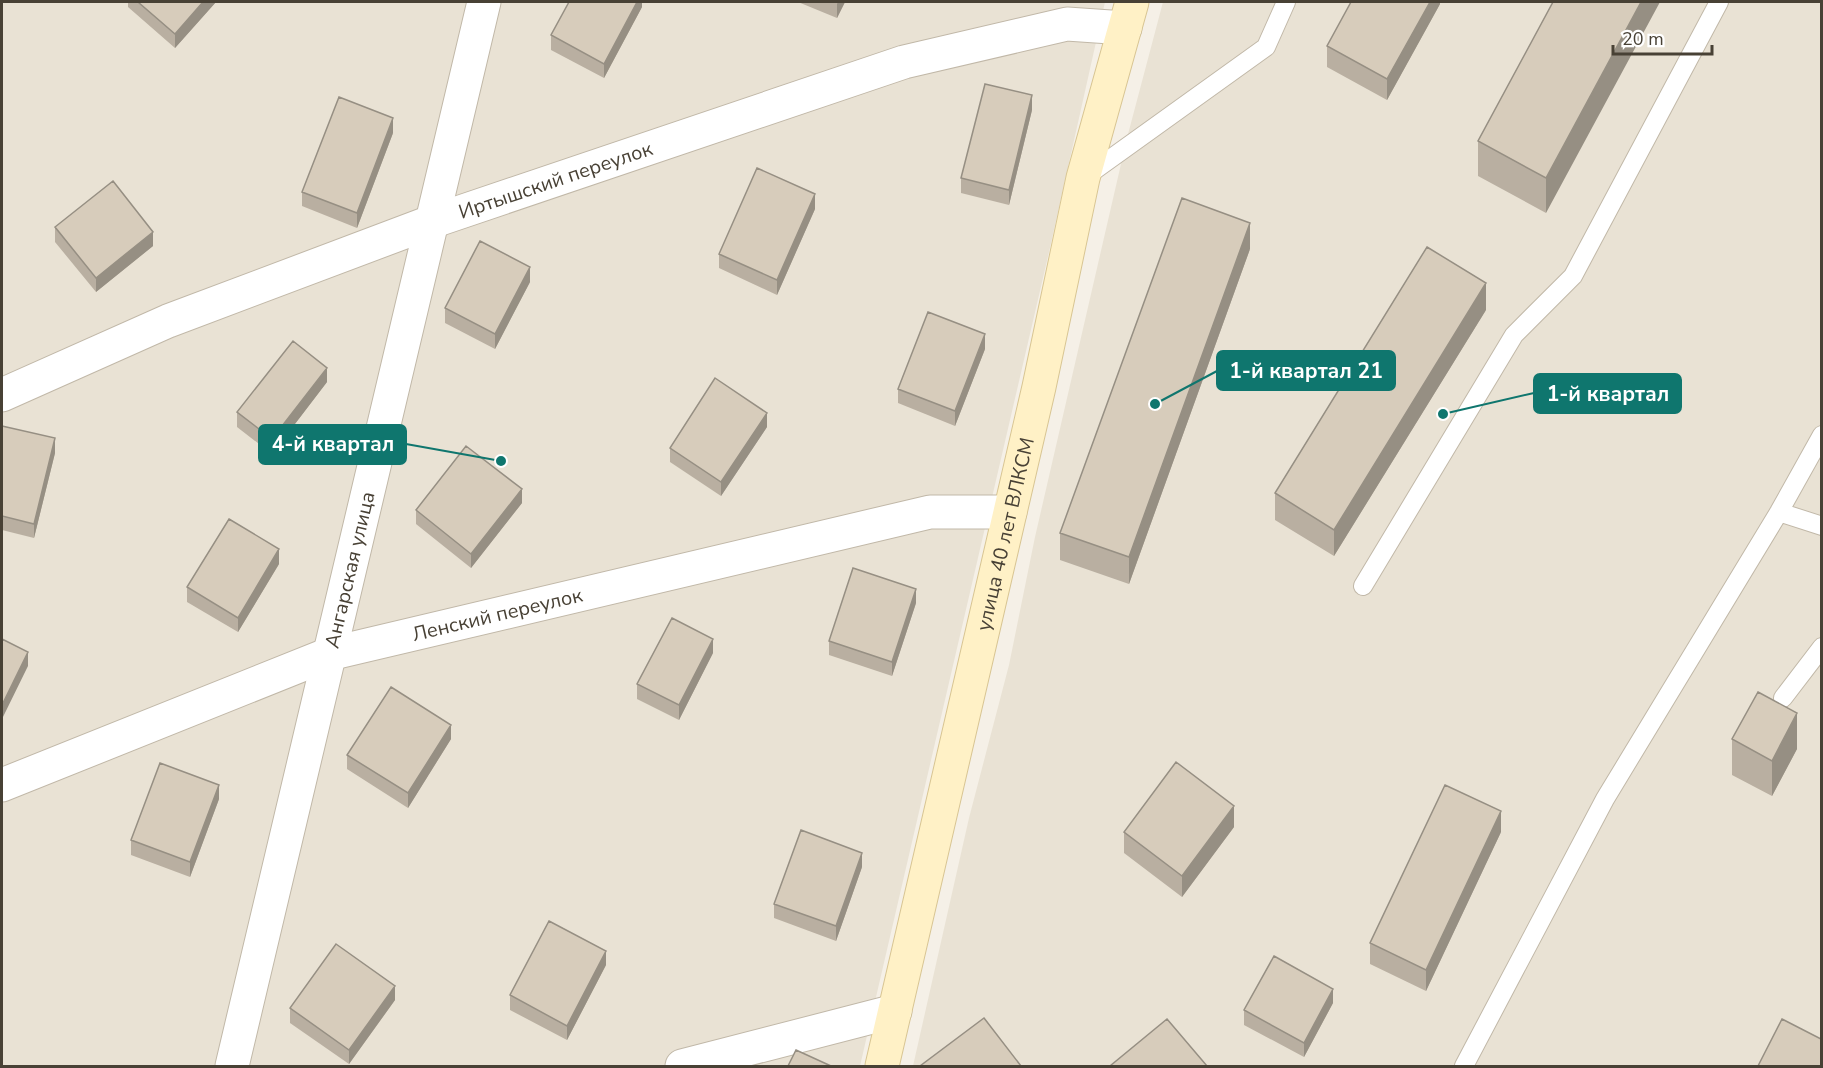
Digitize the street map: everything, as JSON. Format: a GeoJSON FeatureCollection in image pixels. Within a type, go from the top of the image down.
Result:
{"type":"FeatureCollection","features":[{"type":"Feature","properties":{"kind":"street","name":"Ангарская улица"},"geometry":{"type":"LineString","coordinates":[[232,1066],[484,2]]}},
{"type":"Feature","properties":{"kind":"street","name":"Иртышский переулок"},"geometry":{"type":"LineString","coordinates":[[2,395],[168,321],[431,222],[904,62],[1067,24],[1129,15]]}},
{"type":"Feature","properties":{"kind":"street","name":"улица 40 лет ВЛКСМ"},"geometry":{"type":"LineString","coordinates":[[882,1066],[1039,387],[1083,178],[1129,15]]}},
{"type":"Feature","properties":{"kind":"street","name":"Ленский переулок"},"geometry":{"type":"LineString","coordinates":[[2,785],[329,654],[930,512],[1010,512]]}},
{"type":"Feature","properties":{"kind":"street"},"geometry":{"type":"LineString","coordinates":[[682,1066],[895,1011]]}},
{"type":"Feature","properties":{"kind":"lane"},"geometry":{"type":"LineString","coordinates":[[1083,178],[1266,47],[1286,2]]}},
{"type":"Feature","properties":{"kind":"lane"},"geometry":{"type":"LineString","coordinates":[[1363,586],[1514,335],[1573,276],[1719,2]]}},
{"type":"Feature","properties":{"kind":"lane"},"geometry":{"type":"LineString","coordinates":[[1464,1066],[1605,799],[1779,512],[1821,435]]}},
{"type":"Feature","properties":{"kind":"lane"},"geometry":{"type":"LineString","coordinates":[[1779,512],[1821,526]]}},
{"type":"Feature","properties":{"kind":"lane"},"geometry":{"type":"LineString","coordinates":[[1783,698],[1821,647]]}},
{"type":"Feature","properties":{"kind":"shaded area"},"geometry":{"type":"Polygon","coordinates":[[[2,2],[1105,2],[860,1066],[2,1066],[2,2]]]}},
{"type":"Feature","properties":{"kind":"shaded area"},"geometry":{"type":"Polygon","coordinates":[[[1163,2],[1821,2],[1821,1066],[913,1066],[969,818],[1009,665],[1035,537],[1127,138],[1163,2]]]}},
{"type":"Feature","properties":{"kind":"building"},"geometry":{"type":"Polygon","coordinates":[[[138,2],[203,2],[175,34],[138,2]]]}},
{"type":"Feature","properties":{"kind":"building"},"geometry":{"type":"Polygon","coordinates":[[[569,2],[637,2],[604,64],[551,35],[569,2]]]}},
{"type":"Feature","properties":{"kind":"building"},"geometry":{"type":"Polygon","coordinates":[[[1351,2],[1430,2],[1387,79],[1327,46],[1351,2]]]}},
{"type":"Feature","properties":{"kind":"building"},"geometry":{"type":"Polygon","coordinates":[[[1553,2],[1641,2],[1546,178],[1478,141],[1553,2]]]}},
{"type":"Feature","properties":{"kind":"building"},"geometry":{"type":"Polygon","coordinates":[[[985,84],[1032,95],[1009,190],[961,178],[985,84]]]}},
{"type":"Feature","properties":{"kind":"building"},"geometry":{"type":"Polygon","coordinates":[[[339,97],[393,118],[357,213],[302,192],[339,97]]]}},
{"type":"Feature","properties":{"kind":"building"},"geometry":{"type":"Polygon","coordinates":[[[757,168],[815,194],[777,280],[719,254],[757,168]]]}},
{"type":"Feature","properties":{"kind":"building"},"geometry":{"type":"Polygon","coordinates":[[[113,181],[153,232],[96,278],[55,227],[113,181]]]}},
{"type":"Feature","properties":{"kind":"building"},"geometry":{"type":"Polygon","coordinates":[[[1182,198],[1250,223],[1129,557],[1060,533],[1182,198]]]}},
{"type":"Feature","properties":{"kind":"building"},"geometry":{"type":"Polygon","coordinates":[[[480,241],[530,267],[495,334],[445,308],[480,241]]]}},
{"type":"Feature","properties":{"kind":"building"},"geometry":{"type":"Polygon","coordinates":[[[1427,247],[1486,283],[1334,530],[1275,493],[1427,247]]]}},
{"type":"Feature","properties":{"kind":"building"},"geometry":{"type":"Polygon","coordinates":[[[928,312],[985,334],[955,411],[898,389],[928,312]]]}},
{"type":"Feature","properties":{"kind":"building"},"geometry":{"type":"Polygon","coordinates":[[[293,341],[327,368],[272,439],[237,412],[293,341]]]}},
{"type":"Feature","properties":{"kind":"building"},"geometry":{"type":"Polygon","coordinates":[[[715,378],[767,413],[721,482],[670,448],[715,378]]]}},
{"type":"Feature","properties":{"kind":"building"},"geometry":{"type":"Polygon","coordinates":[[[2,426],[55,438],[34,524],[2,516],[2,426]]]}},
{"type":"Feature","properties":{"kind":"building"},"geometry":{"type":"Polygon","coordinates":[[[466,446],[522,489],[471,554],[416,510],[466,446]]]}},
{"type":"Feature","properties":{"kind":"building"},"geometry":{"type":"Polygon","coordinates":[[[229,519],[279,549],[238,618],[187,587],[229,519]]]}},
{"type":"Feature","properties":{"kind":"building"},"geometry":{"type":"Polygon","coordinates":[[[853,568],[916,589],[892,662],[829,641],[853,568]]]}},
{"type":"Feature","properties":{"kind":"building"},"geometry":{"type":"Polygon","coordinates":[[[672,618],[713,639],[679,705],[637,684],[672,618]]]}},
{"type":"Feature","properties":{"kind":"building"},"geometry":{"type":"Polygon","coordinates":[[[2,639],[28,652],[2,705],[2,639]]]}},
{"type":"Feature","properties":{"kind":"building"},"geometry":{"type":"Polygon","coordinates":[[[391,687],[451,725],[408,793],[347,755],[391,687]]]}},
{"type":"Feature","properties":{"kind":"building"},"geometry":{"type":"Polygon","coordinates":[[[1758,692],[1797,713],[1772,761],[1732,739],[1758,692]]]}},
{"type":"Feature","properties":{"kind":"building"},"geometry":{"type":"Polygon","coordinates":[[[1176,762],[1234,806],[1182,876],[1124,832],[1176,762]]]}},
{"type":"Feature","properties":{"kind":"building"},"geometry":{"type":"Polygon","coordinates":[[[160,763],[219,785],[190,862],[131,840],[160,763]]]}},
{"type":"Feature","properties":{"kind":"building"},"geometry":{"type":"Polygon","coordinates":[[[1445,785],[1501,811],[1426,970],[1370,943],[1445,785]]]}},
{"type":"Feature","properties":{"kind":"building"},"geometry":{"type":"Polygon","coordinates":[[[801,830],[862,853],[836,926],[774,904],[801,830]]]}},
{"type":"Feature","properties":{"kind":"building"},"geometry":{"type":"Polygon","coordinates":[[[549,921],[606,951],[567,1026],[510,995],[549,921]]]}},
{"type":"Feature","properties":{"kind":"building"},"geometry":{"type":"Polygon","coordinates":[[[336,944],[395,986],[349,1050],[290,1008],[336,944]]]}},
{"type":"Feature","properties":{"kind":"building"},"geometry":{"type":"Polygon","coordinates":[[[1274,956],[1333,989],[1304,1043],[1244,1010],[1274,956]]]}},
{"type":"Feature","properties":{"kind":"building"},"geometry":{"type":"Polygon","coordinates":[[[984,1018],[1021,1066],[920,1066],[984,1018]]]}},
{"type":"Feature","properties":{"kind":"building"},"geometry":{"type":"Polygon","coordinates":[[[1167,1019],[1207,1066],[1110,1066],[1167,1019]]]}},
{"type":"Feature","properties":{"kind":"building"},"geometry":{"type":"Polygon","coordinates":[[[1782,1019],[1821,1039],[1821,1066],[1758,1066],[1782,1019]]]}},
{"type":"Feature","properties":{"kind":"building"},"geometry":{"type":"Polygon","coordinates":[[[796,1050],[831,1066],[788,1066],[796,1050]]]}},
{"type":"Feature","properties":{"kind":"place","name":"1-й квартал 21"},"geometry":{"type":"Point","coordinates":[1155,404]}},
{"type":"Feature","properties":{"kind":"place","name":"1-й квартал"},"geometry":{"type":"Point","coordinates":[1443,414]}},
{"type":"Feature","properties":{"kind":"place","name":"4-й квартал"},"geometry":{"type":"Point","coordinates":[501,461]}}]}
